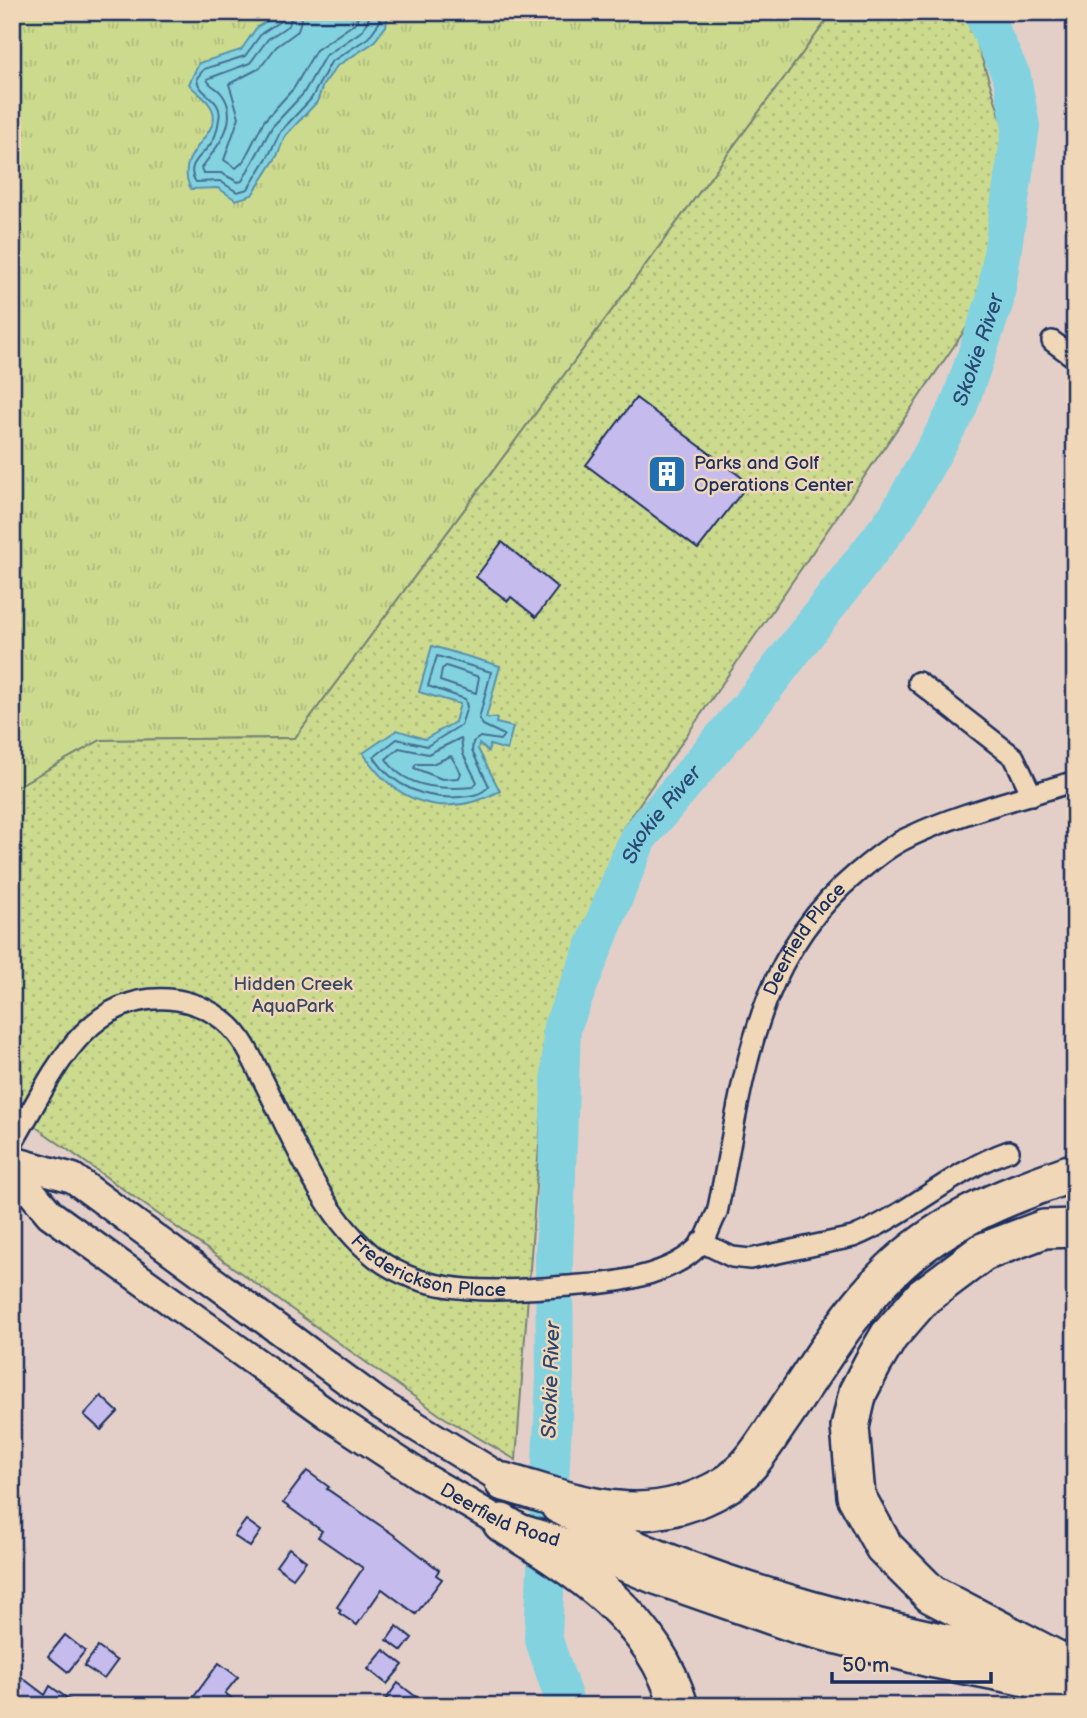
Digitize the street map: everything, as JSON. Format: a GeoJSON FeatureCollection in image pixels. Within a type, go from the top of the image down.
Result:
{"type":"FeatureCollection","features":[{"type":"Feature","properties":{"kind":"highway"},"geometry":{"type":"LineString","coordinates":[[502,1523],[576,1535],[617,1510],[661,1510],[684,1505],[726,1486],[758,1453],[859,1308],[896,1265],[936,1233],[996,1200],[1075,1172]]}},
{"type":"Feature","properties":{"kind":"highway"},"geometry":{"type":"LineString","coordinates":[[1069,1672],[931,1594],[884,1547],[856,1496],[850,1427],[858,1392],[873,1363],[890,1336],[923,1297],[983,1252],[1044,1229],[1075,1228]]}},
{"type":"Feature","properties":{"kind":"highway"},"geometry":{"type":"LineString","coordinates":[[504,1482],[576,1535],[644,1633],[673,1683],[679,1706]]}},
{"type":"Feature","properties":{"kind":"highway"},"geometry":{"type":"LineString","coordinates":[[1043,1706],[1075,1702]]}},
{"type":"Feature","properties":{"kind":"main road","name":"Deerfield Road"},"geometry":{"type":"LineString","coordinates":[[12,1161],[73,1178],[378,1403],[504,1482]]}},
{"type":"Feature","properties":{"kind":"main road","name":"Deerfield Road"},"geometry":{"type":"LineString","coordinates":[[12,1169],[50,1214],[333,1418],[423,1477],[502,1523]]}},
{"type":"Feature","properties":{"kind":"main road","name":"Deerfield Road"},"geometry":{"type":"LineString","coordinates":[[576,1535],[677,1560],[807,1605],[1069,1672]]}},
{"type":"Feature","properties":{"kind":"street"},"geometry":{"type":"LineString","coordinates":[[1052,341],[1075,358]]}},
{"type":"Feature","properties":{"kind":"street"},"geometry":{"type":"LineString","coordinates":[[918,682],[1014,757],[1032,795]]}},
{"type":"Feature","properties":{"kind":"street","name":"Deerfield Place"},"geometry":{"type":"LineString","coordinates":[[701,1242],[717,1213],[757,1022],[772,983],[796,939],[838,889],[881,853],[937,825],[1075,782]]}},
{"type":"Feature","properties":{"kind":"street","name":"Frederickson Place"},"geometry":{"type":"LineString","coordinates":[[12,1144],[72,1043],[95,1021],[120,1006],[147,998],[181,1000],[207,1009],[239,1036],[326,1199],[347,1231],[377,1259],[411,1276],[444,1285],[495,1291],[599,1284],[679,1262],[701,1242]]}},
{"type":"Feature","properties":{"kind":"street"},"geometry":{"type":"LineString","coordinates":[[701,1242],[732,1257],[750,1259],[853,1237],[868,1231],[948,1179],[1009,1151]]}},
{"type":"Feature","properties":{"kind":"green space"},"geometry":{"type":"Polygon","coordinates":[[[12,12],[833,12],[295,738],[101,740],[18,786],[12,784],[12,12]]]}},
{"type":"Feature","properties":{"kind":"green space","name":"Hidden Creek AquaPark"},"geometry":{"type":"Polygon","coordinates":[[[833,12],[967,12],[1006,134],[978,311],[623,828],[548,1022],[516,1460],[440,1415],[12,1110],[12,784],[18,786],[101,740],[295,738],[833,12]]]}},
{"type":"Feature","properties":{"kind":"water"},"geometry":{"type":"Polygon","coordinates":[[[283,12],[388,14],[386,26],[373,43],[337,66],[323,85],[317,102],[285,136],[277,156],[252,195],[236,200],[218,188],[191,189],[187,175],[188,163],[213,124],[214,114],[207,101],[189,84],[199,63],[241,50],[257,27],[283,12]]]}},
{"type":"Feature","properties":{"kind":"water"},"geometry":{"type":"Polygon","coordinates":[[[432,646],[500,666],[486,718],[497,718],[496,723],[513,727],[507,750],[490,745],[488,751],[479,744],[478,749],[500,791],[479,800],[441,805],[423,802],[390,785],[363,753],[397,730],[425,739],[455,722],[460,704],[419,692],[432,646]]]}},
{"type":"Feature","properties":{"kind":"building","name":"Parks and Golf Operations Center"},"geometry":{"type":"Polygon","coordinates":[[[636,398],[749,483],[698,549],[586,465],[636,398]]]}},
{"type":"Feature","properties":{"kind":"building"},"geometry":{"type":"Polygon","coordinates":[[[502,542],[558,588],[536,617],[511,597],[508,601],[476,577],[502,542]]]}},
{"type":"Feature","properties":{"kind":"building"},"geometry":{"type":"Polygon","coordinates":[[[101,1396],[118,1412],[101,1430],[84,1415],[101,1396]]]}},
{"type":"Feature","properties":{"kind":"building"},"geometry":{"type":"Polygon","coordinates":[[[307,1471],[329,1487],[327,1489],[397,1537],[439,1570],[436,1575],[442,1579],[416,1614],[382,1589],[357,1625],[339,1613],[341,1610],[337,1607],[363,1568],[318,1537],[322,1531],[283,1503],[307,1471]]]}},
{"type":"Feature","properties":{"kind":"building"},"geometry":{"type":"Polygon","coordinates":[[[246,1520],[261,1531],[250,1547],[234,1536],[246,1520]]]}},
{"type":"Feature","properties":{"kind":"building"},"geometry":{"type":"Polygon","coordinates":[[[289,1548],[306,1561],[293,1578],[276,1566],[289,1548]]]}},
{"type":"Feature","properties":{"kind":"building"},"geometry":{"type":"Polygon","coordinates":[[[397,1626],[412,1638],[402,1651],[387,1640],[397,1626]]]}},
{"type":"Feature","properties":{"kind":"building"},"geometry":{"type":"Polygon","coordinates":[[[65,1635],[85,1651],[68,1672],[48,1656],[65,1635]]]}},
{"type":"Feature","properties":{"kind":"building"},"geometry":{"type":"Polygon","coordinates":[[[98,1647],[117,1661],[104,1679],[84,1666],[98,1647]]]}},
{"type":"Feature","properties":{"kind":"building"},"geometry":{"type":"Polygon","coordinates":[[[384,1650],[403,1665],[387,1684],[368,1669],[384,1650]]]}},
{"type":"Feature","properties":{"kind":"building"},"geometry":{"type":"Polygon","coordinates":[[[219,1663],[238,1677],[225,1693],[242,1706],[187,1706],[219,1663]]]}},
{"type":"Feature","properties":{"kind":"building"},"geometry":{"type":"Polygon","coordinates":[[[12,1670],[45,1695],[50,1686],[78,1706],[12,1706],[12,1670]]]}},
{"type":"Feature","properties":{"kind":"building"},"geometry":{"type":"Polygon","coordinates":[[[398,1683],[428,1706],[381,1706],[398,1683]]]}},
{"type":"Feature","properties":{"kind":"waterway","name":"Skokie River"},"geometry":{"type":"LineString","coordinates":[[566,1706],[543,1637],[555,1376],[554,1260],[562,1027],[638,838],[755,700],[897,516],[958,408],[995,301],[1021,126],[1012,77],[982,12]]}},
{"type":"Feature","properties":{"kind":"place","name":"Parks and Golf Operations Center"},"geometry":{"type":"Point","coordinates":[667,474]}}]}
